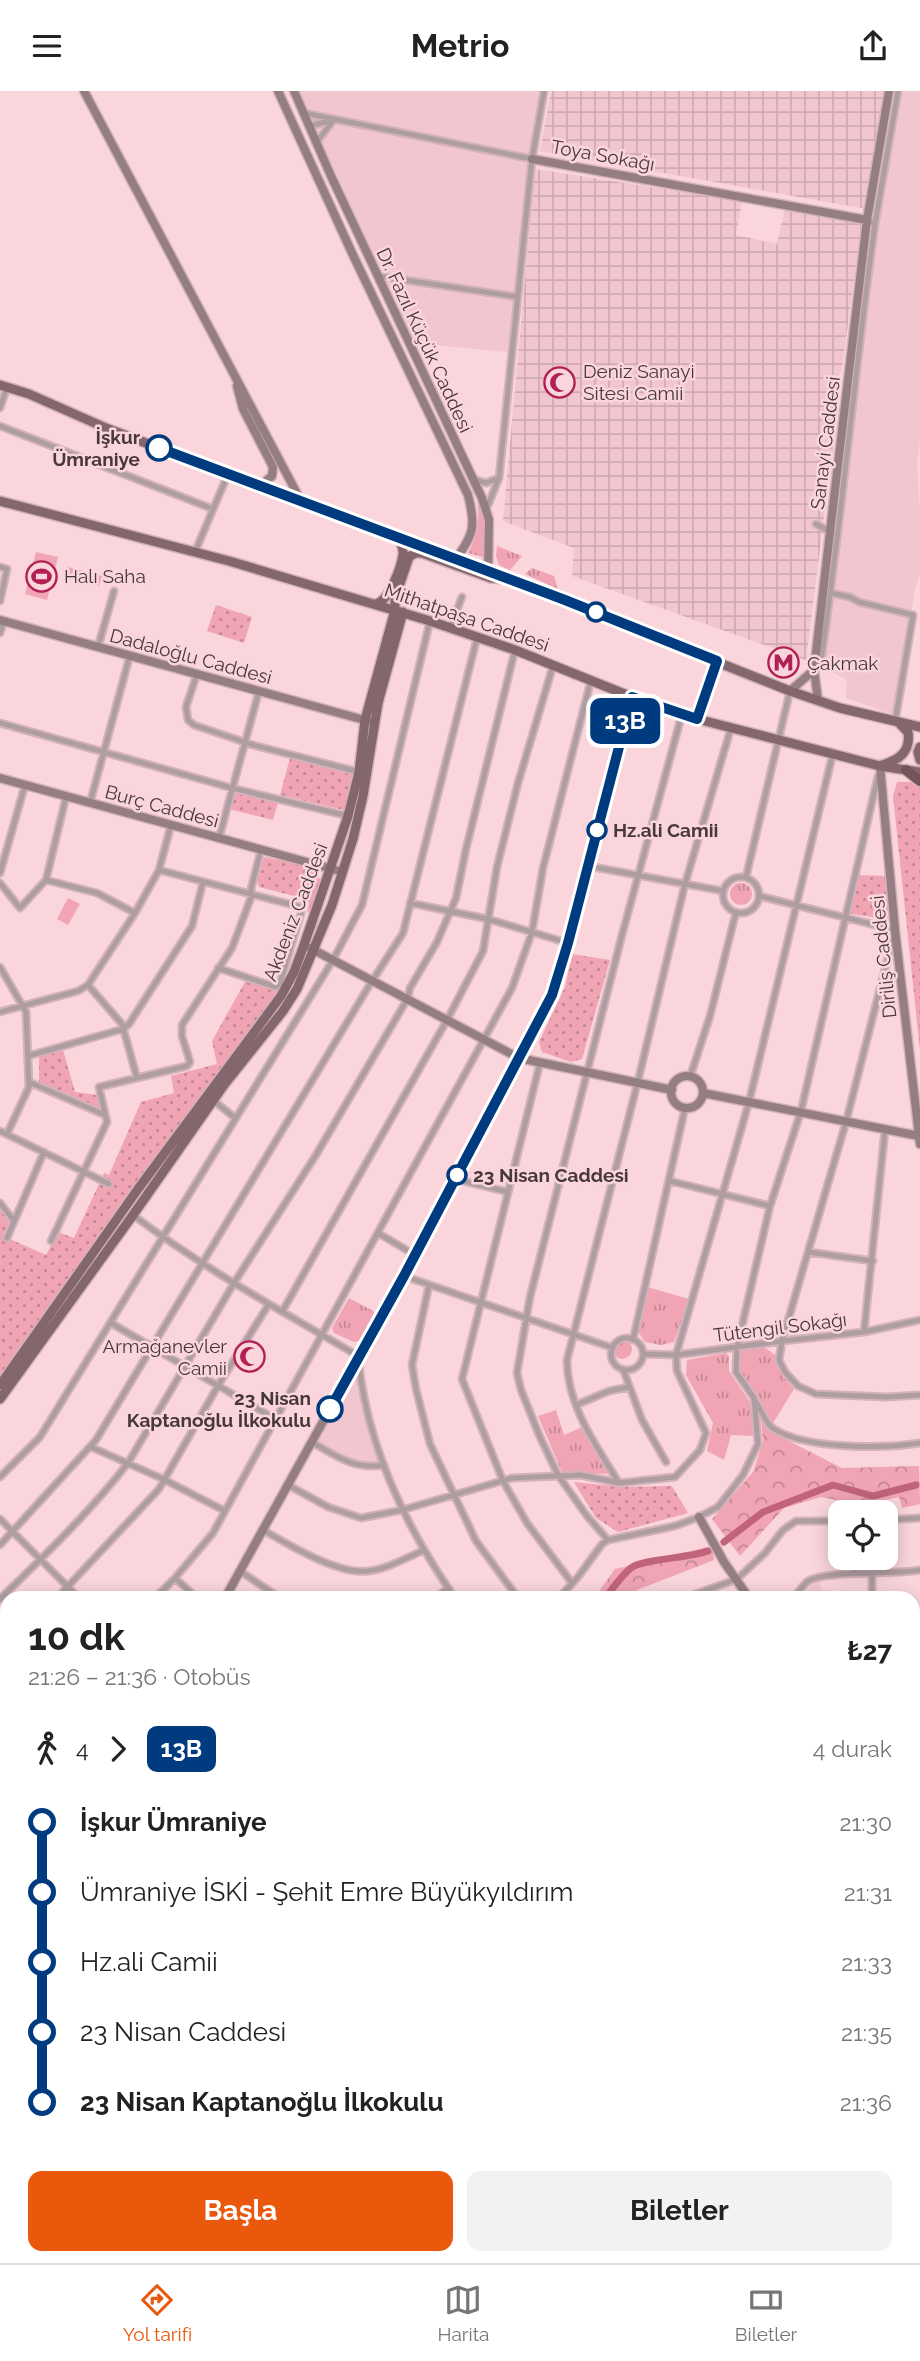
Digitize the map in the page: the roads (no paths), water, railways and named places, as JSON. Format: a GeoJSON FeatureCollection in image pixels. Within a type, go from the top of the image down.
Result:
{"type":"FeatureCollection","features":[{"type":"Feature","properties":{"kind":"highway"},"geometry":{"type":"LineString","coordinates":[[906,770],[920,781]]}},
{"type":"Feature","properties":{"kind":"main road"},"geometry":{"type":"LineString","coordinates":[[4,386],[29,394],[106,428],[508,579],[790,691],[920,727]]}},
{"type":"Feature","properties":{"kind":"main road","name":"Mithatpaşa Caddesi"},"geometry":{"type":"LineString","coordinates":[[0,501],[195,552],[399,611],[515,650],[682,715],[880,766],[920,772]]}},
{"type":"Feature","properties":{"kind":"main road"},"geometry":{"type":"LineString","coordinates":[[375,604],[388,597],[403,556],[400,538]]}},
{"type":"Feature","properties":{"kind":"main road","name":"Akdeniz Caddesi"},"geometry":{"type":"LineString","coordinates":[[0,1399],[134,1215],[213,1100],[283,1011],[297,989],[348,816],[399,611],[395,598],[409,557],[422,553],[491,578],[508,579]]}},
{"type":"Feature","properties":{"kind":"main road","name":"Akdeniz Caddesi"},"geometry":{"type":"LineString","coordinates":[[0,1385],[138,1189],[281,996],[309,947],[343,872],[363,796],[370,721]]}},
{"type":"Feature","properties":{"kind":"main road"},"geometry":{"type":"LineString","coordinates":[[880,766],[900,758],[908,747],[908,732],[895,722]]}},
{"type":"Feature","properties":{"kind":"main road"},"geometry":{"type":"LineString","coordinates":[[920,747],[920,760]]}},
{"type":"Feature","properties":{"kind":"street"},"geometry":{"type":"LineString","coordinates":[[84,91],[301,501]]}},
{"type":"Feature","properties":{"kind":"street","name":"Dr. Fazıl Küçük Caddesi"},"geometry":{"type":"LineString","coordinates":[[278,91],[468,495],[473,526],[470,540],[456,559]]}},
{"type":"Feature","properties":{"kind":"street","name":"Dr. Fazıl Küçük Caddesi"},"geometry":{"type":"LineString","coordinates":[[294,91],[486,510],[490,532],[488,572]]}},
{"type":"Feature","properties":{"kind":"street"},"geometry":{"type":"LineString","coordinates":[[486,510],[499,478],[532,159],[544,91]]}},
{"type":"Feature","properties":{"kind":"street","name":"Sanayi Caddesi"},"geometry":{"type":"LineString","coordinates":[[818,700],[814,670],[834,534],[889,91]]}},
{"type":"Feature","properties":{"kind":"street","name":"Sanayi Caddesi"},"geometry":{"type":"LineString","coordinates":[[871,222],[898,91]]}},
{"type":"Feature","properties":{"kind":"street","name":"Toya Sokağı"},"geometry":{"type":"LineString","coordinates":[[304,113],[333,121],[871,222]]}},
{"type":"Feature","properties":{"kind":"street"},"geometry":{"type":"LineString","coordinates":[[317,143],[333,121]]}},
{"type":"Feature","properties":{"kind":"street","name":"Toya Sokağı"},"geometry":{"type":"LineString","coordinates":[[309,126],[333,121]]}},
{"type":"Feature","properties":{"kind":"street"},"geometry":{"type":"LineString","coordinates":[[297,131],[309,126]]}},
{"type":"Feature","properties":{"kind":"street"},"geometry":{"type":"LineString","coordinates":[[378,276],[519,297]]}},
{"type":"Feature","properties":{"kind":"street"},"geometry":{"type":"LineString","coordinates":[[236,379],[243,409],[274,472],[269,480],[260,486]]}},
{"type":"Feature","properties":{"kind":"street"},"geometry":{"type":"LineString","coordinates":[[0,408],[4,386]]}},
{"type":"Feature","properties":{"kind":"street"},"geometry":{"type":"LineString","coordinates":[[0,426],[213,509]]}},
{"type":"Feature","properties":{"kind":"street"},"geometry":{"type":"LineString","coordinates":[[195,552],[228,474]]}},
{"type":"Feature","properties":{"kind":"street"},"geometry":{"type":"LineString","coordinates":[[471,478],[486,483],[499,478]]}},
{"type":"Feature","properties":{"kind":"street"},"geometry":{"type":"LineString","coordinates":[[816,524],[834,534]]}},
{"type":"Feature","properties":{"kind":"street","name":"Sanayi Caddesi"},"geometry":{"type":"LineString","coordinates":[[814,670],[821,661],[831,593],[834,534]]}},
{"type":"Feature","properties":{"kind":"street"},"geometry":{"type":"LineString","coordinates":[[0,567],[8,569],[0,601]]}},
{"type":"Feature","properties":{"kind":"street"},"geometry":{"type":"LineString","coordinates":[[98,647],[114,591]]}},
{"type":"Feature","properties":{"kind":"street"},"geometry":{"type":"LineString","coordinates":[[831,593],[913,615],[895,722]]}},
{"type":"Feature","properties":{"kind":"street"},"geometry":{"type":"LineString","coordinates":[[450,628],[461,597]]}},
{"type":"Feature","properties":{"kind":"street"},"geometry":{"type":"LineString","coordinates":[[0,633],[2,620]]}},
{"type":"Feature","properties":{"kind":"street","name":"Dadaloğlu Caddesi"},"geometry":{"type":"LineString","coordinates":[[2,620],[370,721]]}},
{"type":"Feature","properties":{"kind":"street"},"geometry":{"type":"LineString","coordinates":[[0,1478],[40,1437],[333,960],[362,905],[430,621]]}},
{"type":"Feature","properties":{"kind":"street"},"geometry":{"type":"LineString","coordinates":[[0,1545],[91,1447],[402,933],[477,638]]}},
{"type":"Feature","properties":{"kind":"street"},"geometry":{"type":"LineString","coordinates":[[8,1591],[128,1463],[234,1283],[316,1155],[408,998],[410,988],[437,942],[456,898],[515,650]]}},
{"type":"Feature","properties":{"kind":"street"},"geometry":{"type":"LineString","coordinates":[[90,803],[130,656]]}},
{"type":"Feature","properties":{"kind":"street"},"geometry":{"type":"LineString","coordinates":[[697,719],[717,661]]}},
{"type":"Feature","properties":{"kind":"street"},"geometry":{"type":"LineString","coordinates":[[282,1311],[447,1020],[483,951],[497,867],[518,783],[553,666]]}},
{"type":"Feature","properties":{"kind":"street"},"geometry":{"type":"LineString","coordinates":[[746,877],[790,691],[814,670]]}},
{"type":"Feature","properties":{"kind":"street"},"geometry":{"type":"LineString","coordinates":[[197,674],[186,707],[188,720],[194,725],[245,742],[359,772]]}},
{"type":"Feature","properties":{"kind":"street"},"geometry":{"type":"LineString","coordinates":[[162,1591],[213,1533],[512,988],[532,932],[543,868],[591,680]]}},
{"type":"Feature","properties":{"kind":"street"},"geometry":{"type":"LineString","coordinates":[[219,838],[259,691]]}},
{"type":"Feature","properties":{"kind":"street"},"geometry":{"type":"LineString","coordinates":[[229,1591],[404,1276],[552,995],[632,697]]}},
{"type":"Feature","properties":{"kind":"street"},"geometry":{"type":"LineString","coordinates":[[608,1540],[558,1475],[521,1390],[517,1373],[525,1318],[682,715]]}},
{"type":"Feature","properties":{"kind":"street"},"geometry":{"type":"LineString","coordinates":[[0,723],[232,788],[348,816]]}},
{"type":"Feature","properties":{"kind":"street"},"geometry":{"type":"LineString","coordinates":[[619,1483],[580,1417],[567,1374],[567,1360],[685,884],[731,727]]}},
{"type":"Feature","properties":{"kind":"street"},"geometry":{"type":"LineString","coordinates":[[288,1485],[328,1507],[361,1518],[402,1510],[503,1481],[558,1475],[581,1475],[619,1483],[675,1477],[700,1450],[706,1433],[677,1371],[676,1355],[749,1102],[833,752]]}},
{"type":"Feature","properties":{"kind":"street"},"geometry":{"type":"LineString","coordinates":[[880,766],[801,1111],[770,1206],[737,1347],[736,1372],[771,1428],[799,1441],[854,1446],[920,1443]]}},
{"type":"Feature","properties":{"kind":"street","name":"Diriliş Caddesi"},"geometry":{"type":"LineString","coordinates":[[880,766],[895,930],[920,1140]]}},
{"type":"Feature","properties":{"kind":"street","name":"Burç Caddesi"},"geometry":{"type":"LineString","coordinates":[[0,778],[343,872]]}},
{"type":"Feature","properties":{"kind":"street"},"geometry":{"type":"LineString","coordinates":[[0,873],[25,785]]}},
{"type":"Feature","properties":{"kind":"street"},"geometry":{"type":"LineString","coordinates":[[0,883],[20,908],[46,880],[66,797]]}},
{"type":"Feature","properties":{"kind":"street"},"geometry":{"type":"LineString","coordinates":[[0,1012],[78,991],[88,985],[135,913],[159,870],[171,825]]}},
{"type":"Feature","properties":{"kind":"street"},"geometry":{"type":"LineString","coordinates":[[51,1241],[106,1118],[99,1087],[187,1066],[190,1062],[181,1036],[183,1025],[232,948],[252,895],[251,889],[261,850]]}},
{"type":"Feature","properties":{"kind":"street"},"geometry":{"type":"LineString","coordinates":[[316,864],[327,882]]}},
{"type":"Feature","properties":{"kind":"street"},"geometry":{"type":"LineString","coordinates":[[588,866],[723,891]]}},
{"type":"Feature","properties":{"kind":"street"},"geometry":{"type":"LineString","coordinates":[[159,870],[300,907],[301,913],[280,983],[276,987],[218,968]]}},
{"type":"Feature","properties":{"kind":"street"},"geometry":{"type":"LineString","coordinates":[[746,877],[755,884],[759,895],[752,909],[736,912],[725,903],[723,891],[728,881],[746,877]]}},
{"type":"Feature","properties":{"kind":"street"},"geometry":{"type":"LineString","coordinates":[[46,880],[97,893],[135,913]]}},
{"type":"Feature","properties":{"kind":"street"},"geometry":{"type":"LineString","coordinates":[[28,1056],[123,1029],[129,1024],[192,926],[203,882]]}},
{"type":"Feature","properties":{"kind":"street"},"geometry":{"type":"LineString","coordinates":[[759,895],[895,930],[846,1122],[782,1341],[779,1360],[785,1372],[798,1385],[816,1394],[886,1397],[920,1395]]}},
{"type":"Feature","properties":{"kind":"street"},"geometry":{"type":"LineString","coordinates":[[410,903],[488,919],[568,943]]}},
{"type":"Feature","properties":{"kind":"street"},"geometry":{"type":"LineString","coordinates":[[690,1077],[710,1016],[736,912]]}},
{"type":"Feature","properties":{"kind":"street"},"geometry":{"type":"LineString","coordinates":[[309,947],[519,1058],[671,1090]]}},
{"type":"Feature","properties":{"kind":"street"},"geometry":{"type":"LineString","coordinates":[[0,967],[26,1012],[29,1082],[29,1087],[0,1142]]}},
{"type":"Feature","properties":{"kind":"street"},"geometry":{"type":"LineString","coordinates":[[88,985],[122,1024],[137,1078]]}},
{"type":"Feature","properties":{"kind":"street"},"geometry":{"type":"LineString","coordinates":[[540,1063],[462,1379],[503,1481],[527,1523],[572,1583]]}},
{"type":"Feature","properties":{"kind":"street"},"geometry":{"type":"LineString","coordinates":[[690,1077],[701,1084],[703,1093],[695,1106],[685,1108],[676,1104],[671,1090],[676,1081],[690,1077]]}},
{"type":"Feature","properties":{"kind":"street"},"geometry":{"type":"LineString","coordinates":[[29,1082],[106,1118]]}},
{"type":"Feature","properties":{"kind":"street"},"geometry":{"type":"LineString","coordinates":[[703,1093],[801,1111],[920,1140]]}},
{"type":"Feature","properties":{"kind":"street"},"geometry":{"type":"LineString","coordinates":[[213,1100],[235,1118]]}},
{"type":"Feature","properties":{"kind":"street"},"geometry":{"type":"LineString","coordinates":[[632,1340],[685,1108]]}},
{"type":"Feature","properties":{"kind":"street"},"geometry":{"type":"LineString","coordinates":[[864,1332],[885,1130]]}},
{"type":"Feature","properties":{"kind":"street"},"geometry":{"type":"LineString","coordinates":[[4,1133],[109,1184]]}},
{"type":"Feature","properties":{"kind":"street"},"geometry":{"type":"LineString","coordinates":[[7,1238],[44,1152]]}},
{"type":"Feature","properties":{"kind":"street"},"geometry":{"type":"LineString","coordinates":[[455,1179],[508,1192]]}},
{"type":"Feature","properties":{"kind":"street"},"geometry":{"type":"LineString","coordinates":[[670,1181],[770,1206]]}},
{"type":"Feature","properties":{"kind":"street"},"geometry":{"type":"LineString","coordinates":[[0,1203],[14,1221]]}},
{"type":"Feature","properties":{"kind":"street"},"geometry":{"type":"LineString","coordinates":[[134,1215],[163,1238],[234,1283],[358,1356]]}},
{"type":"Feature","properties":{"kind":"street"},"geometry":{"type":"LineString","coordinates":[[378,1233],[415,1255]]}},
{"type":"Feature","properties":{"kind":"street"},"geometry":{"type":"LineString","coordinates":[[808,1252],[873,1261]]}},
{"type":"Feature","properties":{"kind":"street"},"geometry":{"type":"LineString","coordinates":[[404,1276],[613,1348]]}},
{"type":"Feature","properties":{"kind":"street"},"geometry":{"type":"LineString","coordinates":[[429,1285],[412,1365],[430,1444],[476,1541],[513,1591]]}},
{"type":"Feature","properties":{"kind":"street"},"geometry":{"type":"LineString","coordinates":[[64,1591],[159,1489],[269,1304]]}},
{"type":"Feature","properties":{"kind":"street","name":"Tütengil Sokağı"},"geometry":{"type":"LineString","coordinates":[[643,1354],[676,1355],[864,1332],[920,1320]]}},
{"type":"Feature","properties":{"kind":"street"},"geometry":{"type":"LineString","coordinates":[[111,1323],[275,1419]]}},
{"type":"Feature","properties":{"kind":"street"},"geometry":{"type":"LineString","coordinates":[[622,1340],[632,1340],[639,1344],[643,1354],[638,1366],[623,1369],[612,1359],[613,1348],[622,1340]]}},
{"type":"Feature","properties":{"kind":"street"},"geometry":{"type":"LineString","coordinates":[[358,1356],[361,1392],[384,1465],[402,1510],[450,1591]]}},
{"type":"Feature","properties":{"kind":"street"},"geometry":{"type":"LineString","coordinates":[[623,1369],[642,1420],[666,1462]]}},
{"type":"Feature","properties":{"kind":"street"},"geometry":{"type":"LineString","coordinates":[[576,1405],[609,1391],[629,1387]]}},
{"type":"Feature","properties":{"kind":"street"},"geometry":{"type":"LineString","coordinates":[[565,1591],[608,1540],[675,1526],[718,1507],[743,1475],[758,1444],[754,1398]]}},
{"type":"Feature","properties":{"kind":"street"},"geometry":{"type":"LineString","coordinates":[[312,1442],[345,1462],[361,1466],[384,1465]]}},
{"type":"Feature","properties":{"kind":"street"},"geometry":{"type":"LineString","coordinates":[[91,1447],[163,1479],[225,1511]]}},
{"type":"Feature","properties":{"kind":"street"},"geometry":{"type":"LineString","coordinates":[[699,1517],[744,1591]]}},
{"type":"Feature","properties":{"kind":"street"},"geometry":{"type":"LineString","coordinates":[[898,1519],[920,1518]]}},
{"type":"Feature","properties":{"kind":"street"},"geometry":{"type":"LineString","coordinates":[[0,1519],[72,1591]]}},
{"type":"Feature","properties":{"kind":"street"},"geometry":{"type":"LineString","coordinates":[[704,1591],[737,1579],[765,1553],[783,1529],[796,1521],[828,1521]]}},
{"type":"Feature","properties":{"kind":"street"},"geometry":{"type":"LineString","coordinates":[[263,1530],[306,1555],[348,1569],[368,1571],[424,1550]]}},
{"type":"Feature","properties":{"kind":"street"},"geometry":{"type":"LineString","coordinates":[[799,1591],[809,1580],[855,1573],[872,1575],[920,1570]]}},
{"type":"Feature","properties":{"kind":"street"},"geometry":{"type":"LineString","coordinates":[[240,1571],[270,1591]]}},
{"type":"Feature","properties":{"kind":"street"},"geometry":{"type":"LineString","coordinates":[[872,1575],[872,1591]]}},
{"type":"Feature","properties":{"kind":"street"},"geometry":{"type":"LineString","coordinates":[[175,1579],[189,1591]]}},
{"type":"Feature","properties":{"kind":"street"},"geometry":{"type":"LineString","coordinates":[[444,1591],[448,1588]]}},
{"type":"Feature","properties":{"kind":"waterway"},"geometry":{"type":"LineString","coordinates":[[724,1542],[763,1512],[833,1485],[873,1496],[916,1485]]}},
{"type":"Feature","properties":{"kind":"waterway"},"geometry":{"type":"LineString","coordinates":[[611,1591],[637,1565],[708,1551]]}},
{"type":"Feature","properties":{"kind":"place","name":"Deniz Sanayi Sitesi Camii"},"geometry":{"type":"Point","coordinates":[560,382]}},
{"type":"Feature","properties":{"kind":"place","name":"İşkur Ümraniye"},"geometry":{"type":"Point","coordinates":[159,448]}},
{"type":"Feature","properties":{"kind":"place","name":"Halı Saha"},"geometry":{"type":"Point","coordinates":[41,576]}},
{"type":"Feature","properties":{"kind":"place","name":"Çakmak"},"geometry":{"type":"Point","coordinates":[784,663]}},
{"type":"Feature","properties":{"kind":"place","name":"Hz.ali Camii"},"geometry":{"type":"Point","coordinates":[597,830]}},
{"type":"Feature","properties":{"kind":"place","name":"23 Nisan Caddesi"},"geometry":{"type":"Point","coordinates":[457,1175]}},
{"type":"Feature","properties":{"kind":"place","name":"Armağanevler Camii"},"geometry":{"type":"Point","coordinates":[250,1357]}},
{"type":"Feature","properties":{"kind":"place","name":"23 Nisan Kaptanoğlu İlkokulu"},"geometry":{"type":"Point","coordinates":[330,1409]}}]}
